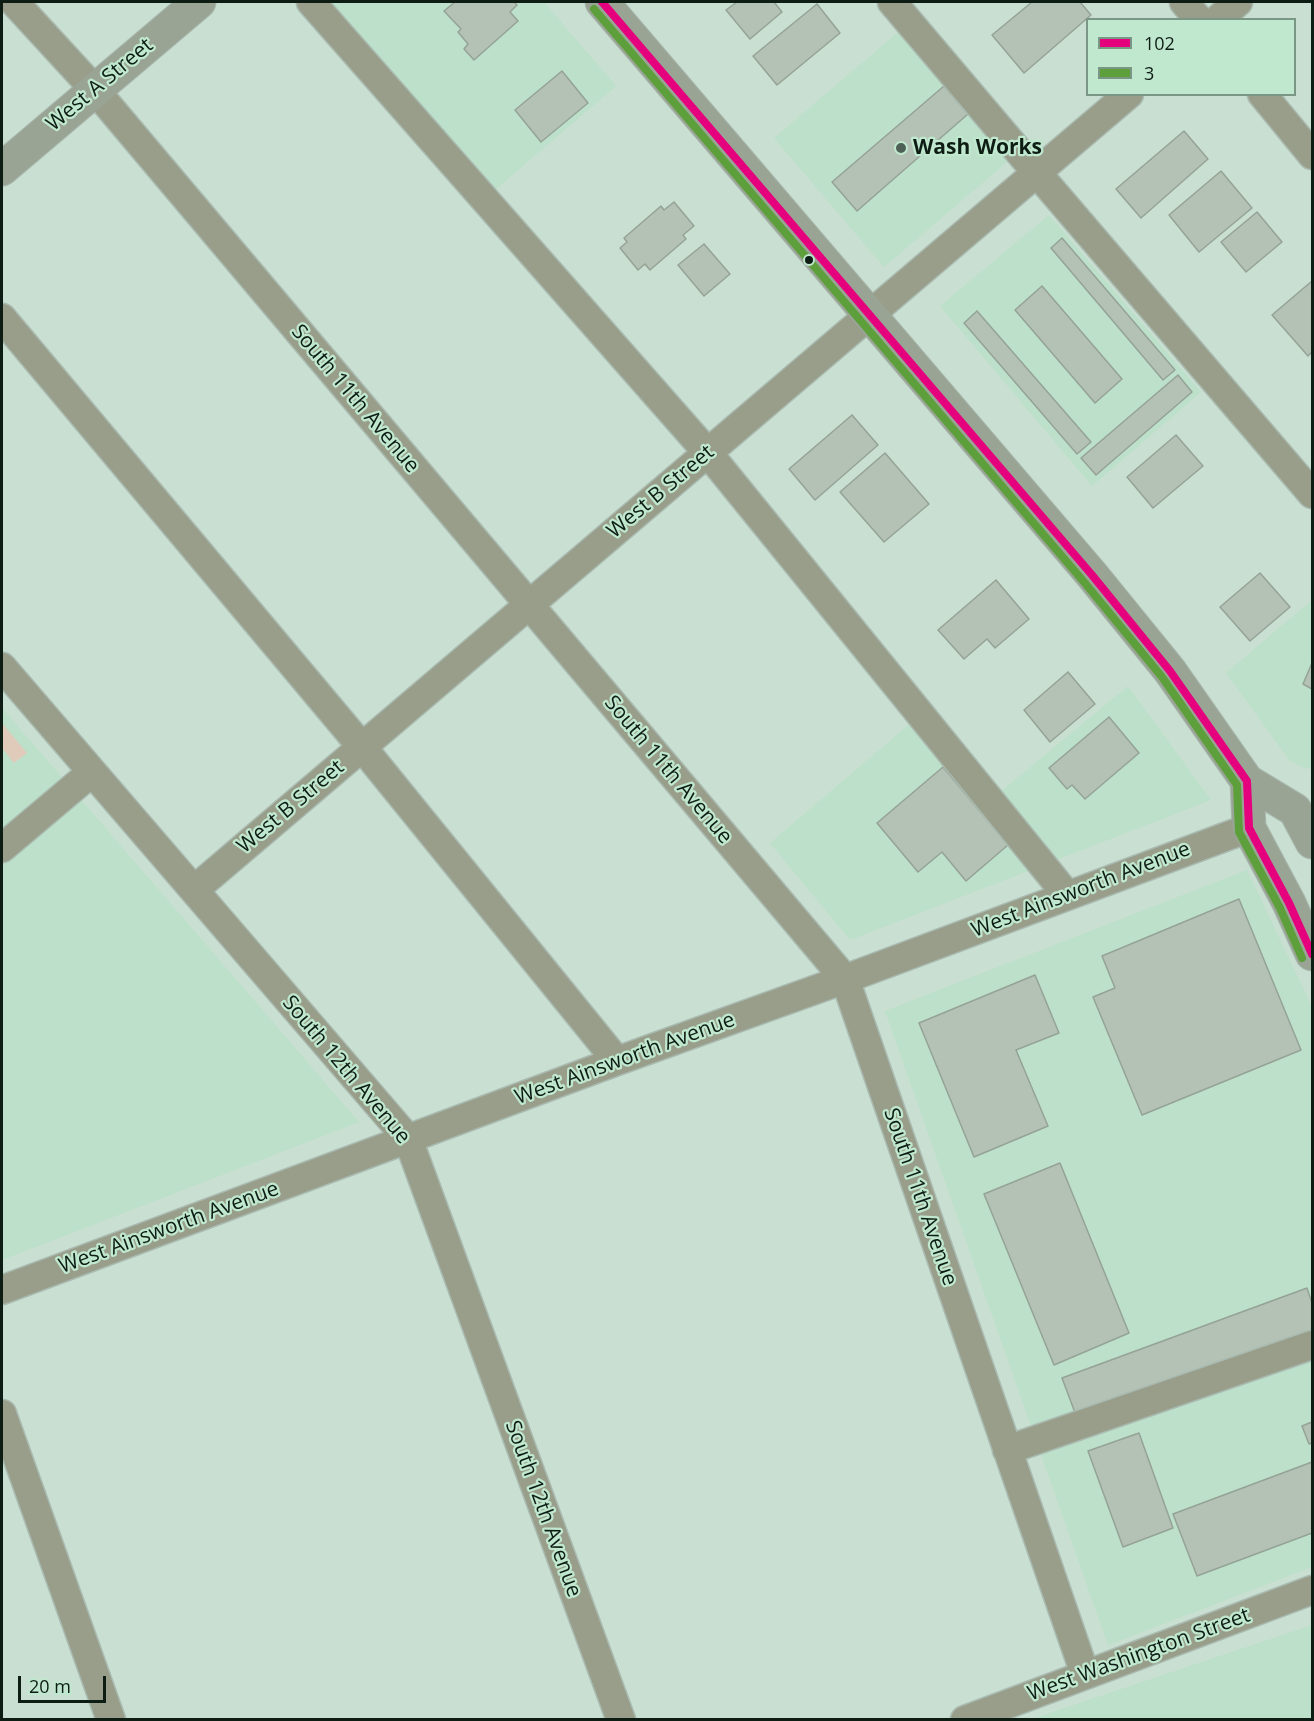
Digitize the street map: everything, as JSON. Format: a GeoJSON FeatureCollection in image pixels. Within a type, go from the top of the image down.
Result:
{"type":"FeatureCollection","features":[{"type":"Feature","properties":{"kind":"main road","name":"West A Street"},"geometry":{"type":"LineString","coordinates":[[2,169],[199,2]]}},
{"type":"Feature","properties":{"kind":"main road"},"geometry":{"type":"LineString","coordinates":[[602,2],[1140,633],[1184,690],[1247,781],[1304,807]]}},
{"type":"Feature","properties":{"kind":"main road"},"geometry":{"type":"LineString","coordinates":[[1247,781],[1249,828],[1312,954]]}},
{"type":"Feature","properties":{"kind":"main road"},"geometry":{"type":"LineString","coordinates":[[1249,828],[1304,807]]}},
{"type":"Feature","properties":{"kind":"main road"},"geometry":{"type":"LineString","coordinates":[[1304,807],[1312,842]]}},
{"type":"Feature","properties":{"kind":"street","name":"South 11th Avenue"},"geometry":{"type":"LineString","coordinates":[[14,2],[94,90],[844,980],[1085,1674]]}},
{"type":"Feature","properties":{"kind":"street"},"geometry":{"type":"LineString","coordinates":[[312,2],[708,453],[1067,895]]}},
{"type":"Feature","properties":{"kind":"street"},"geometry":{"type":"LineString","coordinates":[[892,2],[1312,494]]}},
{"type":"Feature","properties":{"kind":"street"},"geometry":{"type":"LineString","coordinates":[[1184,2],[1197,18]]}},
{"type":"Feature","properties":{"kind":"street"},"geometry":{"type":"LineString","coordinates":[[1219,18],[1238,2]]}},
{"type":"Feature","properties":{"kind":"street","name":"West B Street"},"geometry":{"type":"LineString","coordinates":[[194,890],[1127,96]]}},
{"type":"Feature","properties":{"kind":"street"},"geometry":{"type":"LineString","coordinates":[[1264,96],[1312,155]]}},
{"type":"Feature","properties":{"kind":"street"},"geometry":{"type":"LineString","coordinates":[[2,318],[362,747],[617,1061]]}},
{"type":"Feature","properties":{"kind":"street","name":"South 12th Avenue"},"geometry":{"type":"LineString","coordinates":[[2,667],[408,1139],[621,1719]]}},
{"type":"Feature","properties":{"kind":"street"},"geometry":{"type":"LineString","coordinates":[[2,848],[92,772]]}},
{"type":"Feature","properties":{"kind":"street","name":"West Ainsworth Avenue"},"geometry":{"type":"LineString","coordinates":[[2,1290],[617,1061],[844,980],[1249,828]]}},
{"type":"Feature","properties":{"kind":"street"},"geometry":{"type":"LineString","coordinates":[[1007,1450],[1312,1346]]}},
{"type":"Feature","properties":{"kind":"street"},"geometry":{"type":"LineString","coordinates":[[2,1414],[111,1719]]}},
{"type":"Feature","properties":{"kind":"street","name":"West Washington Street"},"geometry":{"type":"LineString","coordinates":[[965,1719],[1312,1590]]}},
{"type":"Feature","properties":{"kind":"shaded area"},"geometry":{"type":"Polygon","coordinates":[[[311,2],[544,2],[616,86],[481,202],[311,2]]]}},
{"type":"Feature","properties":{"kind":"shaded area"},"geometry":{"type":"Polygon","coordinates":[[[911,21],[1021,150],[884,267],[774,138],[911,21]]]}},
{"type":"Feature","properties":{"kind":"shaded area"},"geometry":{"type":"Polygon","coordinates":[[[1049,215],[1201,392],[1092,486],[940,306],[1049,215]]]}},
{"type":"Feature","properties":{"kind":"shaded area"},"geometry":{"type":"Polygon","coordinates":[[[1312,600],[1312,767],[1306,769],[1290,761],[1226,673],[1312,600]]]}},
{"type":"Feature","properties":{"kind":"shaded area"},"geometry":{"type":"Polygon","coordinates":[[[1128,686],[1211,800],[850,940],[770,843],[919,716],[987,803],[1128,686]]]}},
{"type":"Feature","properties":{"kind":"shaded area"},"geometry":{"type":"Polygon","coordinates":[[[2,708],[359,1122],[2,1260],[2,708]]]}},
{"type":"Feature","properties":{"kind":"shaded area"},"geometry":{"type":"Polygon","coordinates":[[[2,723],[27,753],[14,763],[2,748],[2,723]]]}},
{"type":"Feature","properties":{"kind":"shaded area"},"geometry":{"type":"Polygon","coordinates":[[[1247,870],[1312,1007],[1312,1567],[1108,1645],[885,1011],[1247,870]]]}},
{"type":"Feature","properties":{"kind":"shaded area"},"geometry":{"type":"Polygon","coordinates":[[[1312,1625],[1312,1719],[1032,1719],[1312,1625]]]}},
{"type":"Feature","properties":{"kind":"building"},"geometry":{"type":"Polygon","coordinates":[[[455,2],[514,2],[517,5],[510,12],[518,21],[474,60],[464,49],[468,44],[458,32],[461,29],[444,11],[455,2]]]}},
{"type":"Feature","properties":{"kind":"building"},"geometry":{"type":"Polygon","coordinates":[[[737,2],[774,2],[782,12],[750,39],[726,10],[737,2]]]}},
{"type":"Feature","properties":{"kind":"building"},"geometry":{"type":"Polygon","coordinates":[[[1032,2],[1080,2],[1091,15],[1024,73],[992,35],[1032,2]]]}},
{"type":"Feature","properties":{"kind":"building"},"geometry":{"type":"Polygon","coordinates":[[[817,4],[840,33],[777,85],[753,56],[817,4]]]}},
{"type":"Feature","properties":{"kind":"building"},"geometry":{"type":"Polygon","coordinates":[[[562,71],[588,103],[541,142],[515,110],[562,71]]]}},
{"type":"Feature","properties":{"kind":"building","name":"Wash Works"},"geometry":{"type":"Polygon","coordinates":[[[944,86],[968,114],[857,211],[832,182],[944,86]]]}},
{"type":"Feature","properties":{"kind":"building"},"geometry":{"type":"Polygon","coordinates":[[[1184,131],[1208,159],[1141,218],[1116,189],[1184,131]]]}},
{"type":"Feature","properties":{"kind":"building"},"geometry":{"type":"Polygon","coordinates":[[[1221,171],[1252,208],[1199,252],[1169,215],[1221,171]]]}},
{"type":"Feature","properties":{"kind":"building"},"geometry":{"type":"Polygon","coordinates":[[[674,202],[694,226],[683,235],[686,239],[650,270],[645,264],[638,270],[620,248],[627,242],[624,238],[661,206],[664,210],[674,202]]]}},
{"type":"Feature","properties":{"kind":"building"},"geometry":{"type":"Polygon","coordinates":[[[1257,212],[1282,242],[1246,272],[1221,242],[1257,212]]]}},
{"type":"Feature","properties":{"kind":"building"},"geometry":{"type":"Polygon","coordinates":[[[1062,238],[1175,370],[1163,380],[1051,248],[1062,238]]]}},
{"type":"Feature","properties":{"kind":"building"},"geometry":{"type":"Polygon","coordinates":[[[704,244],[730,274],[704,296],[678,265],[704,244]]]}},
{"type":"Feature","properties":{"kind":"building"},"geometry":{"type":"Polygon","coordinates":[[[1312,281],[1312,352],[1308,356],[1272,315],[1312,281]]]}},
{"type":"Feature","properties":{"kind":"building"},"geometry":{"type":"Polygon","coordinates":[[[1042,286],[1122,379],[1095,403],[1015,310],[1042,286]]]}},
{"type":"Feature","properties":{"kind":"building"},"geometry":{"type":"Polygon","coordinates":[[[977,311],[1091,442],[1077,454],[964,323],[977,311]]]}},
{"type":"Feature","properties":{"kind":"building"},"geometry":{"type":"Polygon","coordinates":[[[1178,375],[1192,392],[1096,475],[1081,458],[1178,375]]]}},
{"type":"Feature","properties":{"kind":"building"},"geometry":{"type":"Polygon","coordinates":[[[852,415],[878,445],[815,500],[789,469],[852,415]]]}},
{"type":"Feature","properties":{"kind":"building"},"geometry":{"type":"Polygon","coordinates":[[[1176,435],[1203,466],[1153,508],[1127,477],[1176,435]]]}},
{"type":"Feature","properties":{"kind":"building"},"geometry":{"type":"Polygon","coordinates":[[[885,453],[929,504],[884,542],[840,492],[885,453]]]}},
{"type":"Feature","properties":{"kind":"building"},"geometry":{"type":"Polygon","coordinates":[[[1260,573],[1290,607],[1250,641],[1220,607],[1260,573]]]}},
{"type":"Feature","properties":{"kind":"building"},"geometry":{"type":"Polygon","coordinates":[[[996,580],[1029,619],[995,648],[987,639],[964,659],[938,630],[996,580]]]}},
{"type":"Feature","properties":{"kind":"building"},"geometry":{"type":"Polygon","coordinates":[[[1312,663],[1312,689],[1303,684],[1312,663]]]}},
{"type":"Feature","properties":{"kind":"building"},"geometry":{"type":"Polygon","coordinates":[[[1068,672],[1095,704],[1050,742],[1024,710],[1068,672]]]}},
{"type":"Feature","properties":{"kind":"building"},"geometry":{"type":"Polygon","coordinates":[[[1109,717],[1139,753],[1085,799],[1072,785],[1067,789],[1049,768],[1109,717]]]}},
{"type":"Feature","properties":{"kind":"building"},"geometry":{"type":"Polygon","coordinates":[[[943,767],[1008,845],[966,881],[942,852],[918,872],[877,823],[943,767]]]}},
{"type":"Feature","properties":{"kind":"building"},"geometry":{"type":"Polygon","coordinates":[[[1239,899],[1301,1050],[1142,1115],[1093,997],[1115,988],[1102,956],[1239,899]]]}},
{"type":"Feature","properties":{"kind":"building"},"geometry":{"type":"Polygon","coordinates":[[[1035,975],[1059,1033],[1016,1050],[1048,1126],[974,1157],[919,1023],[1035,975]]]}},
{"type":"Feature","properties":{"kind":"building"},"geometry":{"type":"Polygon","coordinates":[[[1060,1163],[1129,1333],[1054,1365],[984,1194],[1060,1163]]]}},
{"type":"Feature","properties":{"kind":"building"},"geometry":{"type":"Polygon","coordinates":[[[1307,1288],[1312,1303],[1312,1331],[1077,1418],[1062,1378],[1307,1288]]]}},
{"type":"Feature","properties":{"kind":"building"},"geometry":{"type":"Polygon","coordinates":[[[1312,1422],[1312,1443],[1309,1444],[1302,1426],[1312,1422]]]}},
{"type":"Feature","properties":{"kind":"building"},"geometry":{"type":"Polygon","coordinates":[[[1139,1433],[1173,1528],[1123,1547],[1088,1451],[1139,1433]]]}},
{"type":"Feature","properties":{"kind":"building"},"geometry":{"type":"Polygon","coordinates":[[[1312,1462],[1312,1533],[1197,1576],[1173,1514],[1312,1462]]]}},
{"type":"Feature","properties":{"kind":"transit line","name":"102"},"geometry":{"type":"LineString","coordinates":[[602,2],[1092,575],[1170,671],[1247,781],[1249,828],[1289,903],[1312,954]]}},
{"type":"Feature","properties":{"kind":"transit line","name":"3"},"geometry":{"type":"LineString","coordinates":[[594,9],[1084,582],[1162,677],[1237,785],[1239,832],[1280,908],[1302,958]]}},
{"type":"Feature","properties":{"kind":"place","name":"Wash Works"},"geometry":{"type":"Point","coordinates":[901,148]}}]}
